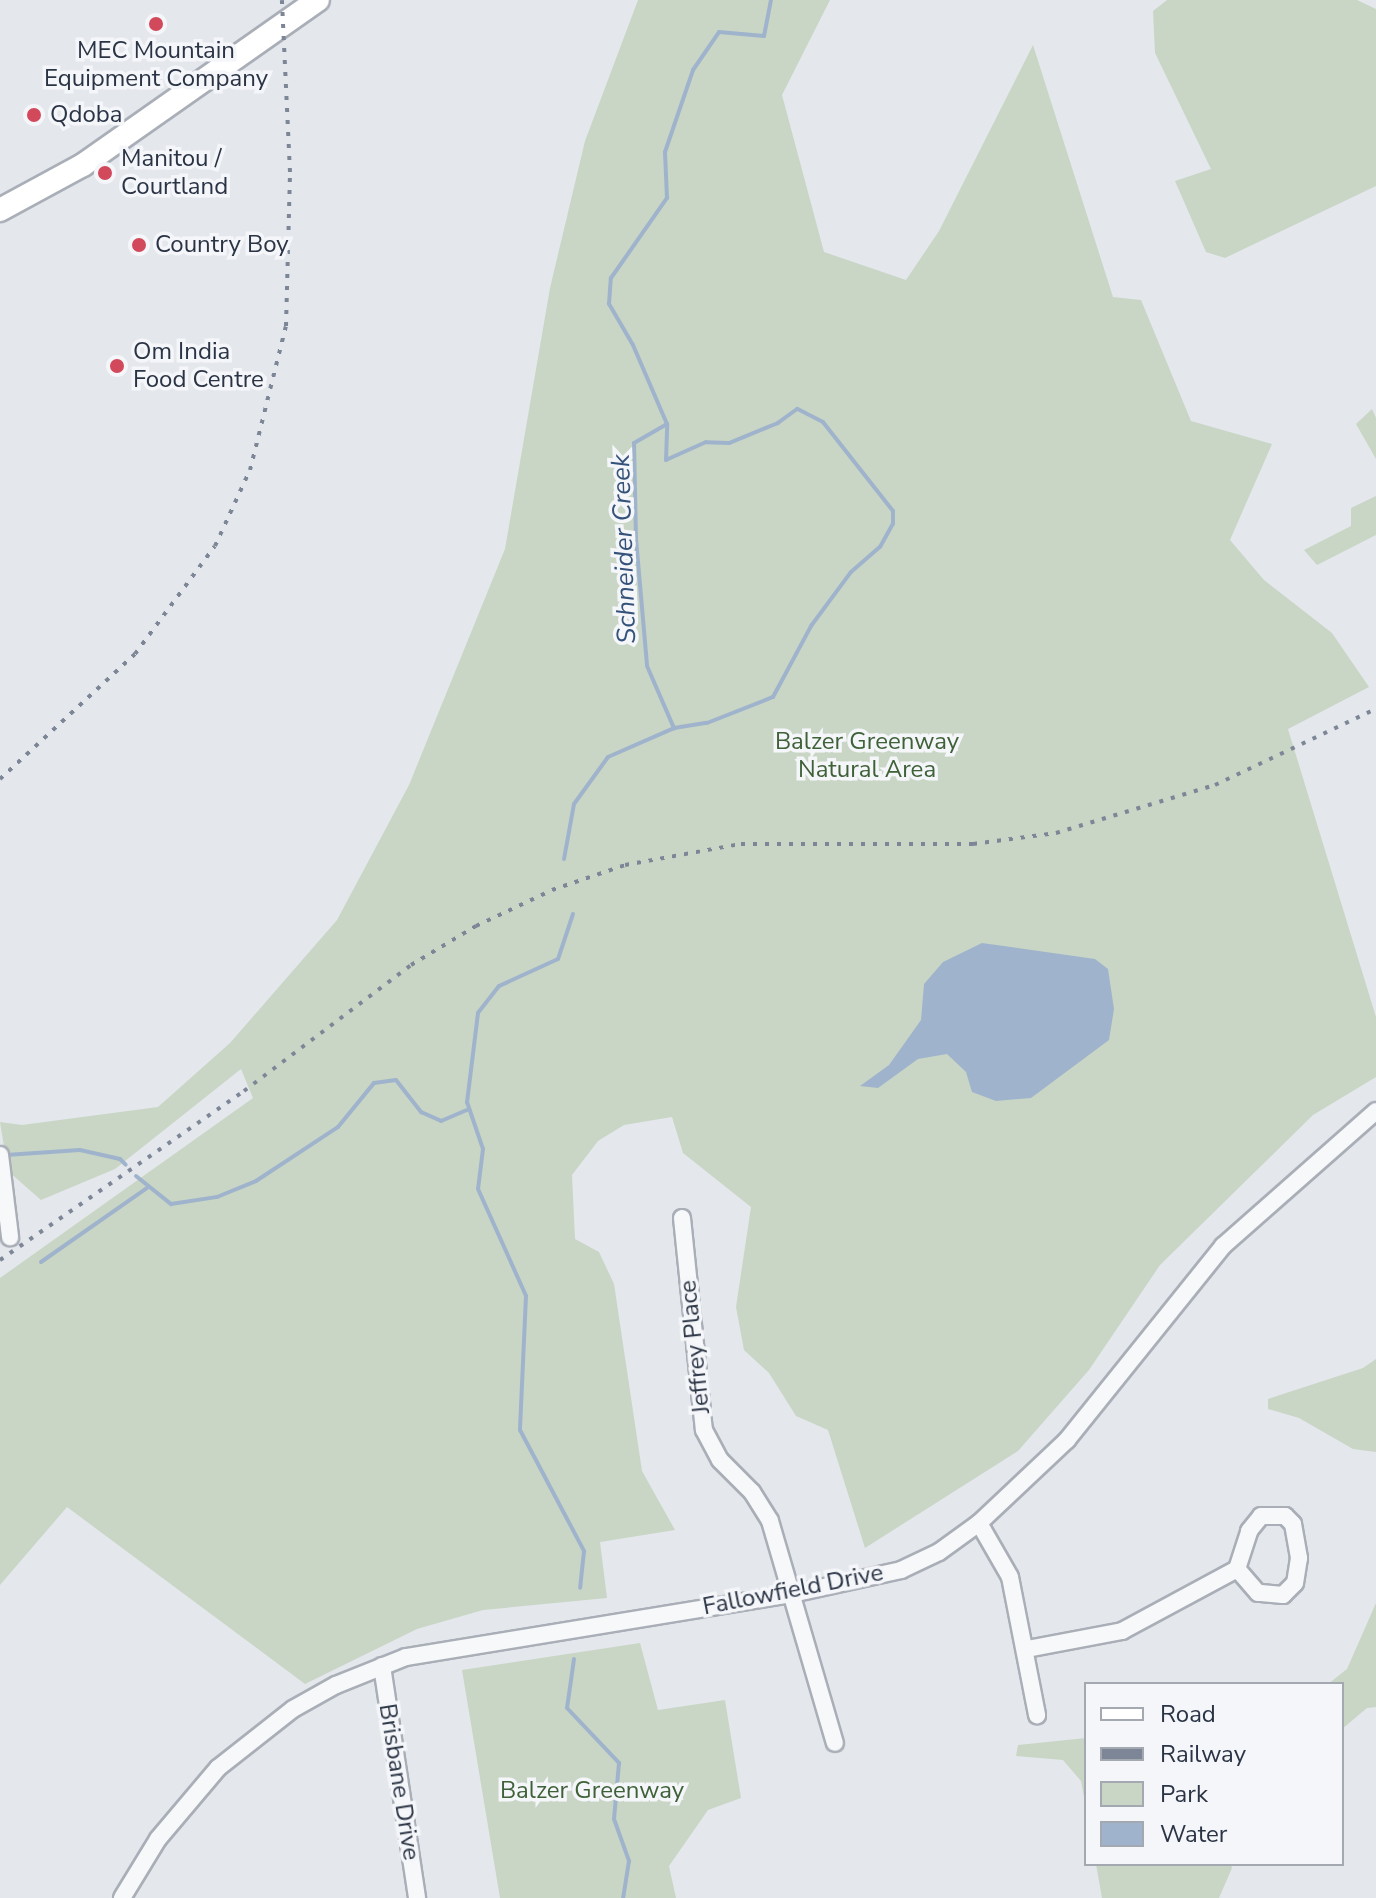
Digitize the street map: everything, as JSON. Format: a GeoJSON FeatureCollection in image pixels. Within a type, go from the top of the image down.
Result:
{"type":"FeatureCollection","features":[{"type":"Feature","properties":{"kind":"main road"},"geometry":{"type":"LineString","coordinates":[[0,210],[83,165],[318,0]]}},
{"type":"Feature","properties":{"kind":"street","name":"Fallowfield Drive"},"geometry":{"type":"LineString","coordinates":[[122,1898],[158,1839],[218,1768],[293,1709],[382,1666],[476,1643],[792,1594],[901,1570],[979,1523],[1103,1400],[1223,1246],[1376,1111]]}},
{"type":"Feature","properties":{"kind":"street"},"geometry":{"type":"LineString","coordinates":[[0,1155],[10,1237]]}},
{"type":"Feature","properties":{"kind":"street","name":"Jeffrey Place"},"geometry":{"type":"LineString","coordinates":[[682,1218],[704,1430],[720,1460],[764,1509],[835,1743]]}},
{"type":"Feature","properties":{"kind":"street"},"geometry":{"type":"LineString","coordinates":[[1027,1649],[1122,1631],[1237,1569],[1249,1531],[1261,1516],[1285,1516],[1293,1524],[1299,1558],[1295,1583],[1283,1595],[1258,1593],[1237,1569]]}},
{"type":"Feature","properties":{"kind":"street"},"geometry":{"type":"LineString","coordinates":[[979,1523],[1010,1577],[1027,1649],[1037,1715]]}},
{"type":"Feature","properties":{"kind":"street","name":"Brisbane Drive"},"geometry":{"type":"LineString","coordinates":[[382,1666],[417,1898]]}},
{"type":"Feature","properties":{"kind":"green space","name":"Balzer Greenway Natural Area"},"geometry":{"type":"Polygon","coordinates":[[[638,0],[830,0],[782,95],[824,252],[906,280],[939,231],[1033,45],[1113,297],[1141,300],[1191,421],[1272,444],[1230,540],[1264,580],[1332,633],[1369,687],[1288,729],[1376,1017],[1376,1077],[1313,1115],[1160,1265],[1089,1370],[1018,1451],[865,1548],[828,1430],[796,1416],[769,1373],[744,1350],[736,1307],[751,1207],[683,1153],[672,1117],[624,1125],[598,1141],[572,1175],[575,1239],[599,1252],[614,1284],[642,1471],[675,1530],[600,1542],[607,1598],[483,1610],[417,1629],[305,1684],[67,1507],[0,1585],[0,1278],[253,1098],[241,1069],[115,1169],[41,1200],[8,1171],[0,1122],[22,1125],[158,1107],[230,1043],[337,920],[409,785],[505,549],[550,288],[585,141],[638,0]]]}},
{"type":"Feature","properties":{"kind":"green space"},"geometry":{"type":"Polygon","coordinates":[[[1167,0],[1357,0],[1376,9],[1376,186],[1225,258],[1206,252],[1175,181],[1211,169],[1155,53],[1153,11],[1167,0]]]}},
{"type":"Feature","properties":{"kind":"green space"},"geometry":{"type":"Polygon","coordinates":[[[1372,409],[1376,418],[1376,459],[1356,424],[1372,409]]]}},
{"type":"Feature","properties":{"kind":"green space"},"geometry":{"type":"Polygon","coordinates":[[[1376,496],[1376,535],[1317,565],[1304,550],[1351,526],[1351,508],[1376,496]]]}},
{"type":"Feature","properties":{"kind":"green space"},"geometry":{"type":"Polygon","coordinates":[[[1376,1359],[1376,1452],[1353,1449],[1299,1418],[1268,1409],[1268,1399],[1363,1368],[1376,1359]]]}},
{"type":"Feature","properties":{"kind":"green space"},"geometry":{"type":"Polygon","coordinates":[[[1376,1603],[1376,1707],[1367,1708],[1344,1727],[1344,1682],[1331,1682],[1347,1669],[1376,1603]]]}},
{"type":"Feature","properties":{"kind":"green space","name":"Balzer Greenway"},"geometry":{"type":"Polygon","coordinates":[[[640,1643],[658,1710],[725,1700],[741,1798],[708,1810],[669,1866],[676,1898],[500,1898],[462,1670],[640,1643]]]}},
{"type":"Feature","properties":{"kind":"green space"},"geometry":{"type":"Polygon","coordinates":[[[1084,1738],[1084,1797],[1081,1781],[1063,1760],[1016,1756],[1018,1745],[1084,1738]]]}},
{"type":"Feature","properties":{"kind":"green space"},"geometry":{"type":"Polygon","coordinates":[[[1096,1866],[1232,1868],[1219,1898],[1102,1898],[1096,1866]]]}},
{"type":"Feature","properties":{"kind":"water"},"geometry":{"type":"Polygon","coordinates":[[[982,943],[1095,959],[1108,969],[1114,1009],[1109,1040],[1031,1098],[996,1101],[972,1092],[966,1072],[947,1054],[918,1059],[878,1088],[860,1086],[889,1065],[921,1020],[924,984],[943,962],[982,943]]]}},
{"type":"Feature","properties":{"kind":"waterway"},"geometry":{"type":"LineString","coordinates":[[564,859],[574,804],[608,757],[674,728],[707,723],[773,697],[811,626],[851,572],[880,547],[893,524],[893,511],[823,422],[797,409],[778,423],[729,443],[706,442],[666,460],[667,424],[633,345],[609,304],[611,278],[667,198],[665,152],[693,70],[719,32],[764,36],[771,0]]}},
{"type":"Feature","properties":{"kind":"waterway","name":"Schneider Creek"},"geometry":{"type":"LineString","coordinates":[[667,424],[634,443],[636,539],[647,666],[674,728]]}},
{"type":"Feature","properties":{"kind":"waterway"},"geometry":{"type":"LineString","coordinates":[[573,914],[558,959],[499,986],[478,1013],[467,1102],[483,1149],[478,1189],[526,1296],[520,1430],[584,1551],[580,1588]]}},
{"type":"Feature","properties":{"kind":"waterway","name":"Schneider Creek"},"geometry":{"type":"LineString","coordinates":[[136,1176],[171,1204],[217,1197],[256,1181],[338,1127],[374,1083],[396,1080],[421,1112],[441,1121],[469,1109]]}},
{"type":"Feature","properties":{"kind":"waterway","name":"Schneider Creek"},"geometry":{"type":"LineString","coordinates":[[6,1155],[80,1150],[120,1159],[126,1165]]}},
{"type":"Feature","properties":{"kind":"waterway","name":"Schneider Creek"},"geometry":{"type":"LineString","coordinates":[[41,1262],[147,1188]]}},
{"type":"Feature","properties":{"kind":"waterway"},"geometry":{"type":"LineString","coordinates":[[574,1659],[567,1708],[619,1763],[614,1819],[629,1861],[623,1898]]}},
{"type":"Feature","properties":{"kind":"railway"},"geometry":{"type":"LineString","coordinates":[[0,779],[135,654],[215,546],[250,470],[286,326],[290,172],[282,0]]}},
{"type":"Feature","properties":{"kind":"railway"},"geometry":{"type":"LineString","coordinates":[[0,1260],[244,1091],[411,965],[476,926],[552,890],[625,865],[741,844],[973,844],[1056,833],[1215,785],[1376,709]]}},
{"type":"Feature","properties":{"kind":"place","name":"MEC Mountain Equipment Company"},"geometry":{"type":"Point","coordinates":[156,24]}},
{"type":"Feature","properties":{"kind":"place","name":"Qdoba"},"geometry":{"type":"Point","coordinates":[34,115]}},
{"type":"Feature","properties":{"kind":"place","name":"Manitou / Courtland"},"geometry":{"type":"Point","coordinates":[105,173]}},
{"type":"Feature","properties":{"kind":"place","name":"Country Boy"},"geometry":{"type":"Point","coordinates":[139,245]}},
{"type":"Feature","properties":{"kind":"place","name":"Om India Food Centre"},"geometry":{"type":"Point","coordinates":[117,366]}}]}
